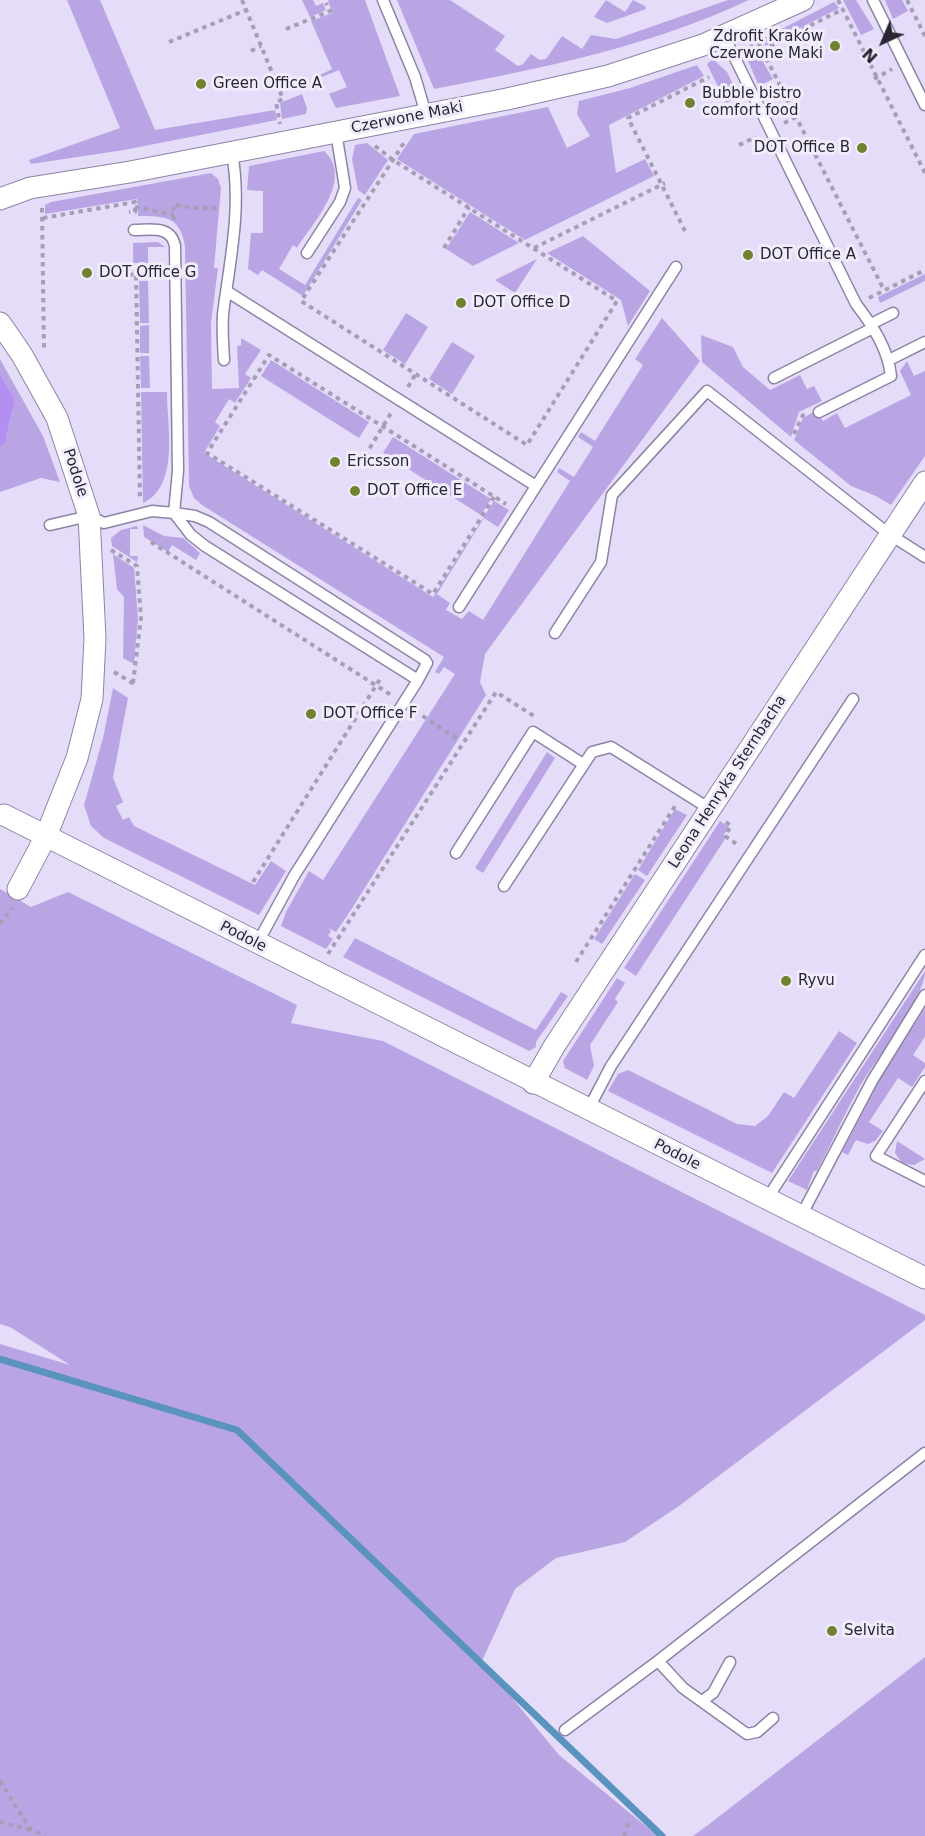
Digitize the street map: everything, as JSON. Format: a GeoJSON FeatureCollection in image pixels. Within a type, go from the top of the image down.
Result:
{"type":"FeatureCollection","features":[{"type":"Feature","properties":{"kind":"street","name":"Czerwone Maki"},"geometry":{"type":"LineString","coordinates":[[0,199],[30,188],[232,153],[608,76],[668,58],[724,36],[803,0]]}},
{"type":"Feature","properties":{"kind":"street","name":"Podole"},"geometry":{"type":"LineString","coordinates":[[0,323],[22,355],[57,418],[89,516],[95,638],[92,699],[77,758],[46,836],[533,1083],[925,1278]]}},
{"type":"Feature","properties":{"kind":"street","name":"Leona Henryka Sternbacha"},"geometry":{"type":"LineString","coordinates":[[533,1083],[555,1045],[925,482]]}},
{"type":"Feature","properties":{"kind":"street"},"geometry":{"type":"LineString","coordinates":[[4,815],[46,836],[18,889]]}},
{"type":"Feature","properties":{"kind":"lane"},"geometry":{"type":"LineString","coordinates":[[383,0],[415,77],[426,114]]}},
{"type":"Feature","properties":{"kind":"lane"},"geometry":{"type":"LineString","coordinates":[[873,0],[925,105]]}},
{"type":"Feature","properties":{"kind":"lane"},"geometry":{"type":"LineString","coordinates":[[724,36],[856,304],[872,326],[889,360],[891,376],[819,412]]}},
{"type":"Feature","properties":{"kind":"lane"},"geometry":{"type":"LineString","coordinates":[[307,253],[340,202],[345,188],[336,132]]}},
{"type":"Feature","properties":{"kind":"lane"},"geometry":{"type":"LineString","coordinates":[[224,360],[223,315],[228,292],[235,207],[236,181],[232,153]]}},
{"type":"Feature","properties":{"kind":"lane"},"geometry":{"type":"LineString","coordinates":[[134,230],[166,231],[172,236],[175,246],[178,471],[174,513],[191,536],[205,546],[418,680]]}},
{"type":"Feature","properties":{"kind":"lane"},"geometry":{"type":"LineString","coordinates":[[459,607],[676,267]]}},
{"type":"Feature","properties":{"kind":"lane"},"geometry":{"type":"LineString","coordinates":[[228,292],[536,486]]}},
{"type":"Feature","properties":{"kind":"lane"},"geometry":{"type":"LineString","coordinates":[[774,378],[893,313]]}},
{"type":"Feature","properties":{"kind":"lane"},"geometry":{"type":"LineString","coordinates":[[889,360],[925,342]]}},
{"type":"Feature","properties":{"kind":"lane"},"geometry":{"type":"LineString","coordinates":[[555,633],[601,562],[612,495],[707,391],[890,534],[925,557]]}},
{"type":"Feature","properties":{"kind":"lane"},"geometry":{"type":"LineString","coordinates":[[50,525],[89,516],[105,523],[152,511],[195,516],[209,522],[428,663],[291,881],[257,944]]}},
{"type":"Feature","properties":{"kind":"lane"},"geometry":{"type":"LineString","coordinates":[[311,601],[317,591]]}},
{"type":"Feature","properties":{"kind":"lane"},"geometry":{"type":"LineString","coordinates":[[588,1110],[611,1066],[853,699]]}},
{"type":"Feature","properties":{"kind":"lane"},"geometry":{"type":"LineString","coordinates":[[456,853],[533,732],[583,764]]}},
{"type":"Feature","properties":{"kind":"lane"},"geometry":{"type":"LineString","coordinates":[[504,886],[592,752],[611,747],[710,809]]}},
{"type":"Feature","properties":{"kind":"lane"},"geometry":{"type":"LineString","coordinates":[[767,1199],[925,956]]}},
{"type":"Feature","properties":{"kind":"lane"},"geometry":{"type":"LineString","coordinates":[[801,1216],[872,1081],[925,994]]}},
{"type":"Feature","properties":{"kind":"lane"},"geometry":{"type":"LineString","coordinates":[[924,1177],[876,1156],[925,1081]]}},
{"type":"Feature","properties":{"kind":"lane"},"geometry":{"type":"LineString","coordinates":[[565,1730],[658,1661],[925,1453]]}},
{"type":"Feature","properties":{"kind":"lane"},"geometry":{"type":"LineString","coordinates":[[658,1661],[683,1688],[747,1734],[757,1732],[773,1718]]}},
{"type":"Feature","properties":{"kind":"lane"},"geometry":{"type":"LineString","coordinates":[[702,1701],[713,1693],[730,1662]]}},
{"type":"Feature","properties":{"kind":"path"},"geometry":{"type":"LineString","coordinates":[[242,0],[283,99],[276,102],[281,126]]}},
{"type":"Feature","properties":{"kind":"path"},"geometry":{"type":"LineString","coordinates":[[838,0],[925,173]]}},
{"type":"Feature","properties":{"kind":"path"},"geometry":{"type":"LineString","coordinates":[[907,0],[925,36]]}},
{"type":"Feature","properties":{"kind":"path"},"geometry":{"type":"LineString","coordinates":[[286,29],[330,11],[326,3]]}},
{"type":"Feature","properties":{"kind":"path"},"geometry":{"type":"LineString","coordinates":[[843,9],[762,50],[884,290]]}},
{"type":"Feature","properties":{"kind":"path"},"geometry":{"type":"LineString","coordinates":[[169,42],[246,10]]}},
{"type":"Feature","properties":{"kind":"path"},"geometry":{"type":"LineString","coordinates":[[251,51],[261,46]]}},
{"type":"Feature","properties":{"kind":"path"},"geometry":{"type":"LineString","coordinates":[[685,231],[628,118],[709,77]]}},
{"type":"Feature","properties":{"kind":"path"},"geometry":{"type":"LineString","coordinates":[[368,139],[393,160],[617,301],[527,445],[301,301],[393,160],[411,131]]}},
{"type":"Feature","properties":{"kind":"path"},"geometry":{"type":"LineString","coordinates":[[533,248],[663,184]]}},
{"type":"Feature","properties":{"kind":"path"},"geometry":{"type":"LineString","coordinates":[[41,199],[44,351]]}},
{"type":"Feature","properties":{"kind":"path"},"geometry":{"type":"LineString","coordinates":[[43,218],[135,202],[135,212],[129,212]]}},
{"type":"Feature","properties":{"kind":"path"},"geometry":{"type":"LineString","coordinates":[[173,205],[198,208],[235,207]]}},
{"type":"Feature","properties":{"kind":"path"},"geometry":{"type":"LineString","coordinates":[[135,207],[174,215]]}},
{"type":"Feature","properties":{"kind":"path"},"geometry":{"type":"LineString","coordinates":[[444,249],[469,207]]}},
{"type":"Feature","properties":{"kind":"path"},"geometry":{"type":"LineString","coordinates":[[865,300],[925,270]]}},
{"type":"Feature","properties":{"kind":"path"},"geometry":{"type":"LineString","coordinates":[[129,274],[136,274],[140,500],[130,503]]}},
{"type":"Feature","properties":{"kind":"path"},"geometry":{"type":"LineString","coordinates":[[494,497],[433,594],[207,453],[269,355],[519,512]]}},
{"type":"Feature","properties":{"kind":"path"},"geometry":{"type":"LineString","coordinates":[[365,456],[383,427]]}},
{"type":"Feature","properties":{"kind":"path"},"geometry":{"type":"LineString","coordinates":[[151,542],[461,742],[328,954]]}},
{"type":"Feature","properties":{"kind":"path"},"geometry":{"type":"LineString","coordinates":[[108,548],[137,566],[141,618],[135,684],[111,670]]}},
{"type":"Feature","properties":{"kind":"path"},"geometry":{"type":"LineString","coordinates":[[253,882],[391,663]]}},
{"type":"Feature","properties":{"kind":"path"},"geometry":{"type":"LineString","coordinates":[[576,962],[675,805]]}},
{"type":"Feature","properties":{"kind":"path"},"geometry":{"type":"LineString","coordinates":[[725,836],[732,826]]}},
{"type":"Feature","properties":{"kind":"path"},"geometry":{"type":"LineString","coordinates":[[0,1781],[32,1830]]}},
{"type":"Feature","properties":{"kind":"path"},"geometry":{"type":"LineString","coordinates":[[624,1836],[628,1820]]}},
{"type":"Feature","properties":{"kind":"path"},"geometry":{"type":"LineString","coordinates":[[0,1822],[32,1830],[45,1836]]}},
{"type":"Feature","properties":{"kind":"shaded area"},"geometry":{"type":"Polygon","coordinates":[[[67,0],[100,0],[155,130],[275,110],[277,120],[124,150],[31,164],[29,160],[120,128],[67,0]]]}},
{"type":"Feature","properties":{"kind":"shaded area"},"geometry":{"type":"Polygon","coordinates":[[[302,0],[313,0],[316,6],[323,3],[326,10],[310,17],[302,0]]]}},
{"type":"Feature","properties":{"kind":"shaded area"},"geometry":{"type":"Polygon","coordinates":[[[328,0],[365,0],[400,96],[336,108],[329,94],[347,87],[339,70],[322,77],[320,75],[332,69],[311,21],[332,13],[328,0]]]}},
{"type":"Feature","properties":{"kind":"shaded area"},"geometry":{"type":"Polygon","coordinates":[[[397,0],[450,0],[505,36],[495,50],[518,66],[523,64],[531,54],[540,60],[546,59],[562,36],[582,49],[591,35],[616,39],[728,0],[749,0],[673,31],[634,43],[555,64],[434,89],[397,0]]]}},
{"type":"Feature","properties":{"kind":"shaded area"},"geometry":{"type":"Polygon","coordinates":[[[606,0],[625,12],[633,0],[645,6],[646,9],[607,23],[594,17],[606,0]]]}},
{"type":"Feature","properties":{"kind":"shaded area"},"geometry":{"type":"Polygon","coordinates":[[[843,0],[856,0],[874,29],[861,35],[843,0]]]}},
{"type":"Feature","properties":{"kind":"shaded area"},"geometry":{"type":"Polygon","coordinates":[[[885,0],[902,0],[908,11],[893,19],[885,0]]]}},
{"type":"Feature","properties":{"kind":"shaded area"},"geometry":{"type":"Polygon","coordinates":[[[834,2],[839,8],[765,46],[764,38],[834,2]]]}},
{"type":"Feature","properties":{"kind":"shaded area"},"geometry":{"type":"Polygon","coordinates":[[[752,43],[773,79],[759,86],[748,61],[748,47],[752,43]]]}},
{"type":"Feature","properties":{"kind":"shaded area"},"geometry":{"type":"Polygon","coordinates":[[[713,59],[727,72],[739,96],[726,103],[707,64],[713,59]]]}},
{"type":"Feature","properties":{"kind":"shaded area"},"geometry":{"type":"Polygon","coordinates":[[[697,65],[704,76],[609,125],[616,173],[645,159],[654,176],[525,240],[397,159],[414,134],[548,107],[567,148],[590,136],[577,114],[579,101],[630,88],[697,65]]]}},
{"type":"Feature","properties":{"kind":"shaded area"},"geometry":{"type":"Polygon","coordinates":[[[302,94],[307,108],[306,114],[282,119],[280,103],[302,94]]]}},
{"type":"Feature","properties":{"kind":"shaded area"},"geometry":{"type":"Polygon","coordinates":[[[367,143],[388,160],[365,195],[358,190],[352,159],[355,145],[367,143]]]}},
{"type":"Feature","properties":{"kind":"shaded area"},"geometry":{"type":"Polygon","coordinates":[[[324,151],[332,162],[335,175],[333,188],[320,214],[297,248],[293,245],[279,269],[305,285],[358,198],[362,200],[303,296],[262,270],[258,275],[248,269],[251,233],[263,233],[263,191],[247,190],[249,166],[324,151]]]}},
{"type":"Feature","properties":{"kind":"shaded area"},"geometry":{"type":"Polygon","coordinates":[[[211,173],[218,179],[221,188],[214,268],[218,268],[211,323],[212,389],[239,388],[237,346],[241,345],[241,338],[261,350],[245,374],[251,378],[235,403],[229,399],[215,422],[220,426],[204,453],[433,597],[494,501],[509,510],[498,527],[484,518],[437,594],[450,603],[446,610],[462,619],[469,611],[483,620],[570,481],[557,472],[559,468],[574,477],[593,447],[578,437],[581,432],[595,441],[643,365],[635,359],[662,318],[700,361],[485,654],[480,682],[486,695],[351,910],[336,932],[329,928],[331,931],[328,936],[333,939],[326,949],[281,926],[286,912],[309,871],[323,880],[455,674],[444,667],[439,674],[435,672],[444,657],[194,498],[189,486],[185,247],[180,229],[170,220],[156,216],[138,216],[137,199],[45,214],[45,205],[51,202],[211,173]]]}},
{"type":"Feature","properties":{"kind":"shaded area"},"geometry":{"type":"Polygon","coordinates":[[[470,212],[519,243],[473,266],[446,249],[470,212]]]}},
{"type":"Feature","properties":{"kind":"shaded area"},"geometry":{"type":"Polygon","coordinates":[[[583,236],[650,291],[628,326],[621,300],[547,253],[583,236]]]}},
{"type":"Feature","properties":{"kind":"shaded area"},"geometry":{"type":"Polygon","coordinates":[[[158,242],[165,247],[148,247],[148,263],[133,263],[133,243],[158,242]]]}},
{"type":"Feature","properties":{"kind":"shaded area"},"geometry":{"type":"Polygon","coordinates":[[[537,259],[515,293],[495,280],[537,259]]]}},
{"type":"Feature","properties":{"kind":"shaded area"},"geometry":{"type":"Polygon","coordinates":[[[925,274],[925,281],[880,303],[878,297],[925,274]]]}},
{"type":"Feature","properties":{"kind":"shaded area"},"geometry":{"type":"Polygon","coordinates":[[[139,281],[148,281],[149,323],[140,323],[139,281]]]}},
{"type":"Feature","properties":{"kind":"shaded area"},"geometry":{"type":"Polygon","coordinates":[[[406,313],[428,327],[405,364],[383,350],[406,313]]]}},
{"type":"Feature","properties":{"kind":"shaded area"},"geometry":{"type":"Polygon","coordinates":[[[149,325],[149,353],[140,353],[140,326],[149,325]]]}},
{"type":"Feature","properties":{"kind":"shaded area"},"geometry":{"type":"Polygon","coordinates":[[[701,335],[733,347],[743,367],[770,390],[800,375],[807,389],[814,386],[822,401],[799,412],[791,437],[702,362],[701,335]]]}},
{"type":"Feature","properties":{"kind":"shaded area"},"geometry":{"type":"Polygon","coordinates":[[[452,342],[475,356],[452,394],[429,379],[452,342]]]}},
{"type":"Feature","properties":{"kind":"shaded area"},"geometry":{"type":"Polygon","coordinates":[[[140,356],[149,356],[150,388],[141,388],[140,356]]]}},
{"type":"Feature","properties":{"kind":"shaded area"},"geometry":{"type":"Polygon","coordinates":[[[0,359],[43,436],[60,482],[41,478],[0,492],[0,446],[5,444],[15,399],[0,374],[0,359]]]}},
{"type":"Feature","properties":{"kind":"shaded area"},"geometry":{"type":"Polygon","coordinates":[[[271,360],[369,422],[359,438],[261,376],[271,360]]]}},
{"type":"Feature","properties":{"kind":"shaded area"},"geometry":{"type":"Polygon","coordinates":[[[907,361],[914,376],[925,371],[925,456],[891,505],[851,486],[794,440],[803,418],[817,410],[823,421],[837,413],[845,428],[911,395],[900,371],[907,361]]]}},
{"type":"Feature","properties":{"kind":"shaded area"},"geometry":{"type":"Polygon","coordinates":[[[0,374],[15,399],[5,444],[0,446],[0,374]]]}},
{"type":"Feature","properties":{"kind":"shaded area"},"geometry":{"type":"Polygon","coordinates":[[[141,392],[167,392],[169,438],[167,469],[162,483],[155,495],[143,503],[141,392]]]}},
{"type":"Feature","properties":{"kind":"shaded area"},"geometry":{"type":"Polygon","coordinates":[[[393,437],[491,499],[481,515],[383,453],[393,437]]]}},
{"type":"Feature","properties":{"kind":"shaded area"},"geometry":{"type":"Polygon","coordinates":[[[143,525],[164,536],[183,538],[200,553],[196,560],[172,545],[168,552],[144,537],[143,525]]]}},
{"type":"Feature","properties":{"kind":"shaded area"},"geometry":{"type":"Polygon","coordinates":[[[137,526],[138,529],[130,529],[130,556],[138,556],[137,562],[112,546],[111,538],[121,530],[137,526]]]}},
{"type":"Feature","properties":{"kind":"shaded area"},"geometry":{"type":"Polygon","coordinates":[[[113,554],[134,568],[138,619],[134,664],[123,658],[124,597],[117,589],[113,554]]]}},
{"type":"Feature","properties":{"kind":"shaded area"},"geometry":{"type":"Polygon","coordinates":[[[113,688],[128,698],[113,778],[123,802],[116,806],[123,820],[129,817],[134,826],[255,885],[271,861],[286,871],[259,915],[104,838],[91,826],[84,805],[103,738],[113,688]]]}},
{"type":"Feature","properties":{"kind":"shaded area"},"geometry":{"type":"Polygon","coordinates":[[[547,752],[555,758],[483,873],[475,868],[547,752]]]}},
{"type":"Feature","properties":{"kind":"shaded area"},"geometry":{"type":"Polygon","coordinates":[[[675,809],[687,815],[647,876],[638,870],[675,809]]]}},
{"type":"Feature","properties":{"kind":"shaded area"},"geometry":{"type":"Polygon","coordinates":[[[720,821],[729,827],[723,836],[725,839],[636,976],[624,968],[720,821]]]}},
{"type":"Feature","properties":{"kind":"shaded area"},"geometry":{"type":"Polygon","coordinates":[[[635,874],[645,880],[602,944],[594,939],[635,874]]]}},
{"type":"Feature","properties":{"kind":"shaded area"},"geometry":{"type":"Polygon","coordinates":[[[0,889],[31,907],[68,892],[297,1005],[291,1023],[383,1041],[925,1315],[925,1320],[679,1506],[625,1542],[556,1558],[515,1589],[482,1661],[559,1755],[658,1836],[0,1836],[0,1344],[70,1365],[10,1327],[0,1324],[0,889]]]}},
{"type":"Feature","properties":{"kind":"shaded area"},"geometry":{"type":"Polygon","coordinates":[[[355,938],[536,1030],[561,992],[568,996],[536,1042],[536,1047],[529,1051],[343,957],[355,938]]]}},
{"type":"Feature","properties":{"kind":"shaded area"},"geometry":{"type":"Polygon","coordinates":[[[925,971],[917,997],[859,1088],[817,1171],[814,1171],[807,1190],[788,1181],[925,971]]]}},
{"type":"Feature","properties":{"kind":"shaded area"},"geometry":{"type":"Polygon","coordinates":[[[617,978],[625,983],[615,999],[618,1002],[590,1045],[594,1066],[587,1080],[565,1068],[563,1061],[617,978]]]}},
{"type":"Feature","properties":{"kind":"shaded area"},"geometry":{"type":"Polygon","coordinates":[[[925,1008],[925,1037],[913,1055],[925,1063],[925,1067],[912,1087],[898,1078],[869,1122],[883,1131],[875,1141],[868,1144],[856,1140],[848,1155],[842,1152],[872,1091],[925,1008]]]}},
{"type":"Feature","properties":{"kind":"shaded area"},"geometry":{"type":"Polygon","coordinates":[[[839,1031],[857,1043],[772,1173],[608,1091],[618,1074],[628,1070],[737,1124],[755,1126],[768,1116],[784,1092],[794,1098],[839,1031]]]}},
{"type":"Feature","properties":{"kind":"shaded area"},"geometry":{"type":"Polygon","coordinates":[[[897,1141],[925,1159],[914,1165],[902,1163],[895,1153],[897,1141]]]}},
{"type":"Feature","properties":{"kind":"shaded area"},"geometry":{"type":"Polygon","coordinates":[[[925,1657],[925,1836],[693,1836],[708,1825],[925,1657]]]}},
{"type":"Feature","properties":{"kind":"waterway"},"geometry":{"type":"LineString","coordinates":[[0,1359],[237,1430],[662,1836]]}},
{"type":"Feature","properties":{"kind":"place","name":"Zdrofit Kraków Czerwone Maki"},"geometry":{"type":"Point","coordinates":[835,46]}},
{"type":"Feature","properties":{"kind":"place","name":"Green Office A"},"geometry":{"type":"Point","coordinates":[201,84]}},
{"type":"Feature","properties":{"kind":"place","name":"Bubble bistro comfort food"},"geometry":{"type":"Point","coordinates":[690,103]}},
{"type":"Feature","properties":{"kind":"place","name":"DOT Office B"},"geometry":{"type":"Point","coordinates":[862,148]}},
{"type":"Feature","properties":{"kind":"place","name":"DOT Office A"},"geometry":{"type":"Point","coordinates":[748,255]}},
{"type":"Feature","properties":{"kind":"place","name":"DOT Office G"},"geometry":{"type":"Point","coordinates":[87,273]}},
{"type":"Feature","properties":{"kind":"place","name":"DOT Office D"},"geometry":{"type":"Point","coordinates":[461,303]}},
{"type":"Feature","properties":{"kind":"place","name":"Ericsson"},"geometry":{"type":"Point","coordinates":[335,462]}},
{"type":"Feature","properties":{"kind":"place","name":"DOT Office E"},"geometry":{"type":"Point","coordinates":[355,491]}},
{"type":"Feature","properties":{"kind":"place","name":"DOT Office F"},"geometry":{"type":"Point","coordinates":[311,714]}},
{"type":"Feature","properties":{"kind":"place","name":"Ryvu"},"geometry":{"type":"Point","coordinates":[786,981]}},
{"type":"Feature","properties":{"kind":"place","name":"Selvita"},"geometry":{"type":"Point","coordinates":[832,1631]}}]}
